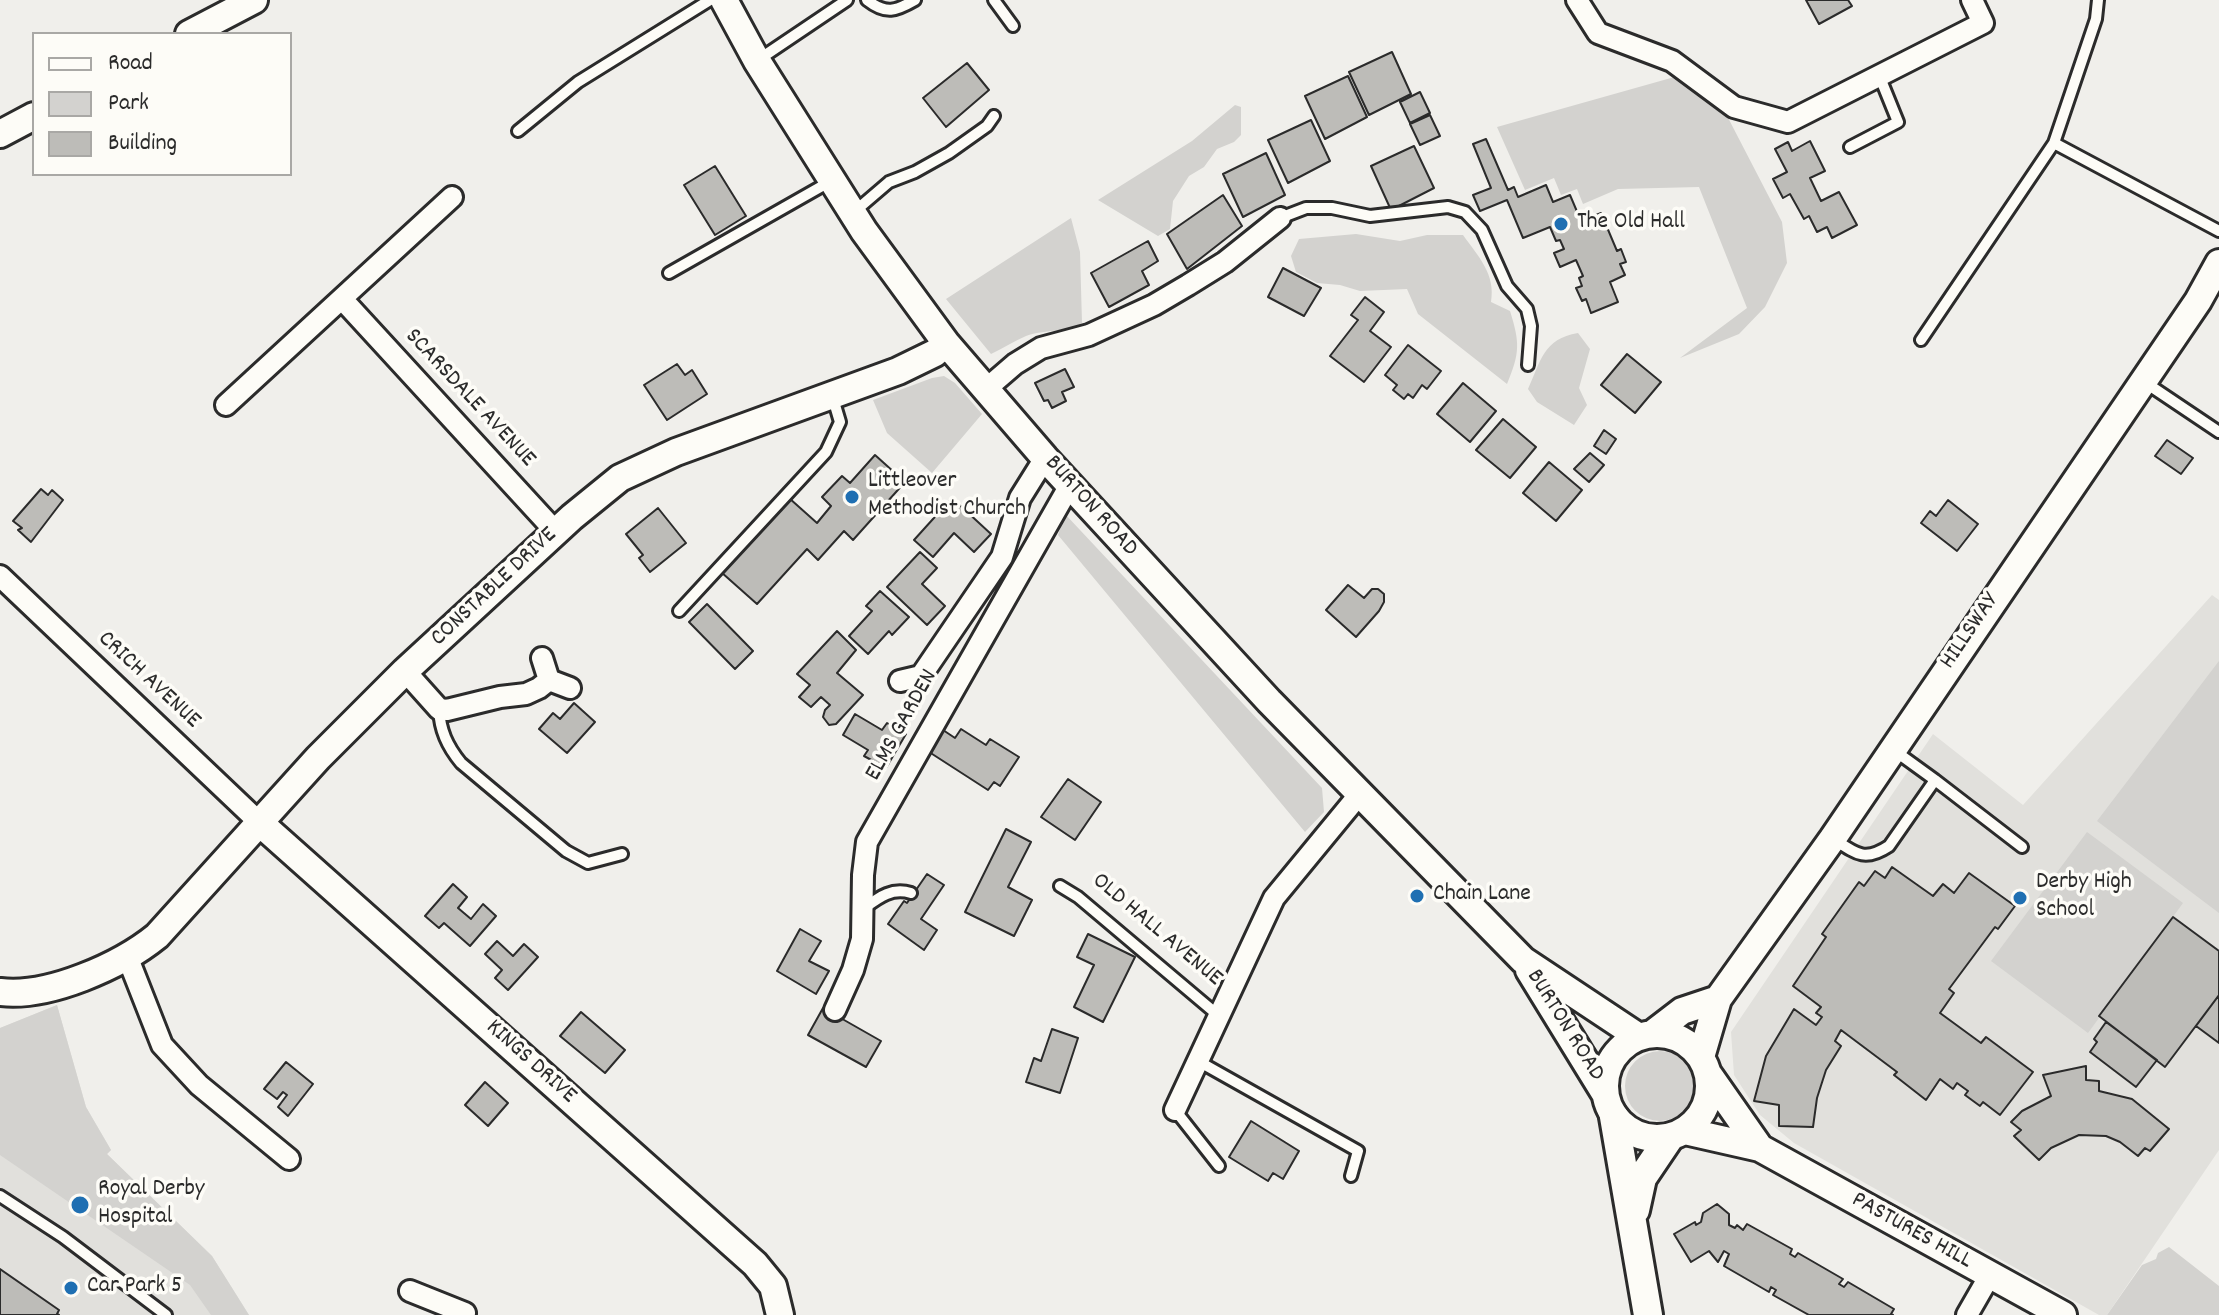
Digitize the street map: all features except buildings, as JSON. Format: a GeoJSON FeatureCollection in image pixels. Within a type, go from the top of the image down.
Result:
{"type":"FeatureCollection","features":[{"type":"Feature","properties":{"kind":"main road"},"geometry":{"type":"LineString","coordinates":[[1609,1104],[1648,1315]]}},
{"type":"Feature","properties":{"kind":"main road"},"geometry":{"type":"LineString","coordinates":[[1633,1223],[1642,1178],[1677,1134]]}},
{"type":"Feature","properties":{"kind":"street"},"geometry":{"type":"LineString","coordinates":[[193,32],[254,0]]}},
{"type":"Feature","properties":{"kind":"street","name":"BURTON ROAD"},"geometry":{"type":"LineString","coordinates":[[724,0],[757,61],[853,213],[946,343],[1045,458],[1358,796],[1523,960],[1645,1036]]}},
{"type":"Feature","properties":{"kind":"street"},"geometry":{"type":"LineString","coordinates":[[1577,0],[1598,33],[1672,61],[1734,107],[1788,122],[1983,23],[1972,0]]}},
{"type":"Feature","properties":{"kind":"street"},"geometry":{"type":"LineString","coordinates":[[0,134],[32,117]]}},
{"type":"Feature","properties":{"kind":"street"},"geometry":{"type":"LineString","coordinates":[[226,405],[452,197]]}},
{"type":"Feature","properties":{"kind":"street"},"geometry":{"type":"LineString","coordinates":[[986,389],[1015,364],[1041,348],[1089,335],[1154,305],[1225,262],[1280,218]]}},
{"type":"Feature","properties":{"kind":"street","name":"HILLSWAY"},"geometry":{"type":"LineString","coordinates":[[1705,1066],[1718,999],[1833,838],[2198,301],[2219,263]]}},
{"type":"Feature","properties":{"kind":"street","name":"SCARSDALE AVENUE"},"geometry":{"type":"LineString","coordinates":[[343,300],[556,532]]}},
{"type":"Feature","properties":{"kind":"street","name":"CONSTABLE DRIVE"},"geometry":{"type":"LineString","coordinates":[[0,992],[19,993],[81,977],[127,956],[157,936],[318,758],[405,671],[556,532],[620,478],[650,463],[898,371],[935,353],[946,343]]}},
{"type":"Feature","properties":{"kind":"street"},"geometry":{"type":"LineString","coordinates":[[900,681],[921,676],[985,586],[1002,557],[1020,498],[1045,458]]}},
{"type":"Feature","properties":{"kind":"street","name":"ELMS GARDEN"},"geometry":{"type":"LineString","coordinates":[[835,1010],[862,939],[867,842],[1070,485]]}},
{"type":"Feature","properties":{"kind":"street","name":"CRICH AVENUE"},"geometry":{"type":"LineString","coordinates":[[0,576],[261,824]]}},
{"type":"Feature","properties":{"kind":"street"},"geometry":{"type":"LineString","coordinates":[[542,658],[549,680]]}},
{"type":"Feature","properties":{"kind":"street"},"geometry":{"type":"LineString","coordinates":[[405,671],[439,709],[456,709],[500,697],[526,694],[549,680]]}},
{"type":"Feature","properties":{"kind":"street"},"geometry":{"type":"LineString","coordinates":[[549,680],[570,688]]}},
{"type":"Feature","properties":{"kind":"street","name":"OLD HALL AVENUE"},"geometry":{"type":"LineString","coordinates":[[1175,1110],[1274,898],[1358,796]]}},
{"type":"Feature","properties":{"kind":"street","name":"KINGS DRIVE"},"geometry":{"type":"LineString","coordinates":[[261,824],[755,1264],[773,1286],[780,1315]]}},
{"type":"Feature","properties":{"kind":"street"},"geometry":{"type":"LineString","coordinates":[[127,956],[162,1045],[199,1085],[289,1159]]}},
{"type":"Feature","properties":{"kind":"street","name":"BURTON ROAD"},"geometry":{"type":"LineString","coordinates":[[1523,960],[1609,1104]]}},
{"type":"Feature","properties":{"kind":"street"},"geometry":{"type":"LineString","coordinates":[[1645,1036],[1682,1011],[1718,999]]}},
{"type":"Feature","properties":{"kind":"street"},"geometry":{"type":"LineString","coordinates":[[1667,1034],[1686,1042],[1705,1066],[1709,1096],[1700,1116],[1677,1134],[1654,1139],[1639,1136],[1625,1128],[1609,1104],[1606,1072],[1614,1055],[1628,1041],[1645,1036],[1667,1034]]}},
{"type":"Feature","properties":{"kind":"street","name":"PASTURES HILL"},"geometry":{"type":"LineString","coordinates":[[1705,1066],[1760,1148]]}},
{"type":"Feature","properties":{"kind":"street","name":"PASTURES HILL"},"geometry":{"type":"LineString","coordinates":[[1677,1134],[1760,1148],[2063,1315]]}},
{"type":"Feature","properties":{"kind":"street"},"geometry":{"type":"LineString","coordinates":[[1967,1315],[1990,1275]]}},
{"type":"Feature","properties":{"kind":"street"},"geometry":{"type":"LineString","coordinates":[[410,1291],[436,1309],[465,1313]]}},
{"type":"Feature","properties":{"kind":"lane"},"geometry":{"type":"LineString","coordinates":[[518,131],[578,82],[710,0]]}},
{"type":"Feature","properties":{"kind":"lane"},"geometry":{"type":"LineString","coordinates":[[757,61],[847,0]]}},
{"type":"Feature","properties":{"kind":"lane"},"geometry":{"type":"LineString","coordinates":[[867,0],[888,12],[915,0]]}},
{"type":"Feature","properties":{"kind":"lane"},"geometry":{"type":"LineString","coordinates":[[994,0],[1013,26]]}},
{"type":"Feature","properties":{"kind":"lane"},"geometry":{"type":"LineString","coordinates":[[1921,340],[2054,143],[2096,19],[2098,0]]}},
{"type":"Feature","properties":{"kind":"lane"},"geometry":{"type":"LineString","coordinates":[[1850,147],[1898,122],[1879,75]]}},
{"type":"Feature","properties":{"kind":"lane"},"geometry":{"type":"LineString","coordinates":[[853,213],[889,182],[949,153],[987,126],[994,116]]}},
{"type":"Feature","properties":{"kind":"lane"},"geometry":{"type":"LineString","coordinates":[[2054,143],[2219,231]]}},
{"type":"Feature","properties":{"kind":"lane"},"geometry":{"type":"LineString","coordinates":[[669,273],[832,181]]}},
{"type":"Feature","properties":{"kind":"lane"},"geometry":{"type":"LineString","coordinates":[[1280,218],[1306,208],[1332,208],[1370,216],[1448,207],[1465,212],[1482,230],[1507,286],[1527,309],[1531,326],[1528,365]]}},
{"type":"Feature","properties":{"kind":"lane"},"geometry":{"type":"LineString","coordinates":[[2142,380],[2219,432]]}},
{"type":"Feature","properties":{"kind":"lane"},"geometry":{"type":"LineString","coordinates":[[679,611],[826,452],[840,422],[832,395]]}},
{"type":"Feature","properties":{"kind":"lane"},"geometry":{"type":"LineString","coordinates":[[439,709],[440,726],[450,750],[461,763],[566,851],[588,863],[622,854]]}},
{"type":"Feature","properties":{"kind":"lane"},"geometry":{"type":"LineString","coordinates":[[1892,749],[2022,847]]}},
{"type":"Feature","properties":{"kind":"lane"},"geometry":{"type":"LineString","coordinates":[[1833,838],[1853,852],[1867,856],[1878,853],[1889,846],[1935,780]]}},
{"type":"Feature","properties":{"kind":"lane","name":"OLD HALL AVENUE"},"geometry":{"type":"LineString","coordinates":[[1060,886],[1078,897],[1219,1016]]}},
{"type":"Feature","properties":{"kind":"lane"},"geometry":{"type":"LineString","coordinates":[[862,909],[891,891],[911,893]]}},
{"type":"Feature","properties":{"kind":"lane"},"geometry":{"type":"LineString","coordinates":[[1197,1061],[1358,1151],[1351,1176]]}},
{"type":"Feature","properties":{"kind":"lane"},"geometry":{"type":"LineString","coordinates":[[1175,1110],[1219,1166]]}},
{"type":"Feature","properties":{"kind":"lane"},"geometry":{"type":"LineString","coordinates":[[0,1196],[63,1237],[166,1315]]}},
{"type":"Feature","properties":{"kind":"shaded area","name":"Derby High School"},"geometry":{"type":"Polygon","coordinates":[[[2212,595],[2219,600],[2219,1150],[2107,1315],[2099,1315],[1794,1143],[1760,1115],[1734,1075],[1731,1032],[1933,734],[2023,805],[2212,595]]]}},
{"type":"Feature","properties":{"kind":"shaded area","name":"Royal Derby Hospital"},"geometry":{"type":"Polygon","coordinates":[[[57,1005],[86,1107],[111,1150],[107,1154],[212,1256],[249,1315],[0,1315],[0,1028],[57,1005]]]}},
{"type":"Feature","properties":{"kind":"green space"},"geometry":{"type":"Polygon","coordinates":[[[1678,76],[1724,110],[1782,222],[1787,263],[1765,307],[1739,334],[1680,358],[1747,308],[1699,187],[1618,189],[1583,204],[1577,189],[1561,195],[1554,178],[1525,190],[1497,127],[1678,76]]]}},
{"type":"Feature","properties":{"kind":"green space"},"geometry":{"type":"Polygon","coordinates":[[[1235,105],[1241,107],[1241,135],[1234,142],[1217,149],[1204,167],[1189,176],[1173,201],[1170,229],[1158,236],[1098,200],[1192,141],[1235,105]]]}},
{"type":"Feature","properties":{"kind":"green space"},"geometry":{"type":"Polygon","coordinates":[[[1071,218],[1080,252],[1082,323],[1026,336],[991,354],[946,299],[1071,218]]]}},
{"type":"Feature","properties":{"kind":"green space"},"geometry":{"type":"Polygon","coordinates":[[[1356,234],[1400,241],[1427,235],[1463,235],[1488,274],[1491,302],[1510,311],[1517,348],[1507,384],[1418,314],[1407,289],[1360,291],[1317,283],[1296,272],[1291,256],[1299,239],[1356,234]]]}},
{"type":"Feature","properties":{"kind":"green space"},"geometry":{"type":"Polygon","coordinates":[[[1578,333],[1590,349],[1579,388],[1587,405],[1574,425],[1537,402],[1528,389],[1550,346],[1557,340],[1578,333]]]}},
{"type":"Feature","properties":{"kind":"green space"},"geometry":{"type":"Polygon","coordinates":[[[944,376],[955,383],[982,414],[932,473],[887,433],[873,400],[944,376]]]}},
{"type":"Feature","properties":{"kind":"green space"},"geometry":{"type":"Polygon","coordinates":[[[1065,514],[1322,788],[1324,812],[1305,832],[1058,535],[1065,514]]]}},
{"type":"Feature","properties":{"kind":"green space"},"geometry":{"type":"Polygon","coordinates":[[[2219,661],[2219,913],[2097,821],[2219,661]]]}},
{"type":"Feature","properties":{"kind":"green space"},"geometry":{"type":"Polygon","coordinates":[[[2087,832],[2183,903],[2088,1033],[1991,961],[2087,832]]]}},
{"type":"Feature","properties":{"kind":"green space"},"geometry":{"type":"Polygon","coordinates":[[[57,1005],[86,1107],[111,1150],[107,1154],[212,1256],[249,1315],[211,1315],[190,1285],[0,1155],[0,1028],[57,1005]]]}},
{"type":"Feature","properties":{"kind":"green space"},"geometry":{"type":"Polygon","coordinates":[[[1660,1051],[1685,1061],[1695,1086],[1685,1111],[1660,1121],[1635,1111],[1625,1086],[1635,1061],[1660,1051]]]}},
{"type":"Feature","properties":{"kind":"green space"},"geometry":{"type":"Polygon","coordinates":[[[2169,1247],[2219,1286],[2219,1315],[2107,1315],[2142,1265],[2156,1259],[2158,1253],[2169,1247]]]}},
{"type":"Feature","properties":{"kind":"place","name":"The Old Hall"},"geometry":{"type":"Point","coordinates":[1561,224]}},
{"type":"Feature","properties":{"kind":"place","name":"Littleover Methodist Church"},"geometry":{"type":"Point","coordinates":[852,497]}},
{"type":"Feature","properties":{"kind":"place","name":"Chain Lane"},"geometry":{"type":"Point","coordinates":[1417,896]}},
{"type":"Feature","properties":{"kind":"place","name":"Derby High School"},"geometry":{"type":"Point","coordinates":[2020,898]}},
{"type":"Feature","properties":{"kind":"place","name":"Royal Derby Hospital"},"geometry":{"type":"Point","coordinates":[80,1205]}},
{"type":"Feature","properties":{"kind":"place","name":"Car Park 5"},"geometry":{"type":"Point","coordinates":[71,1288]}}]}
